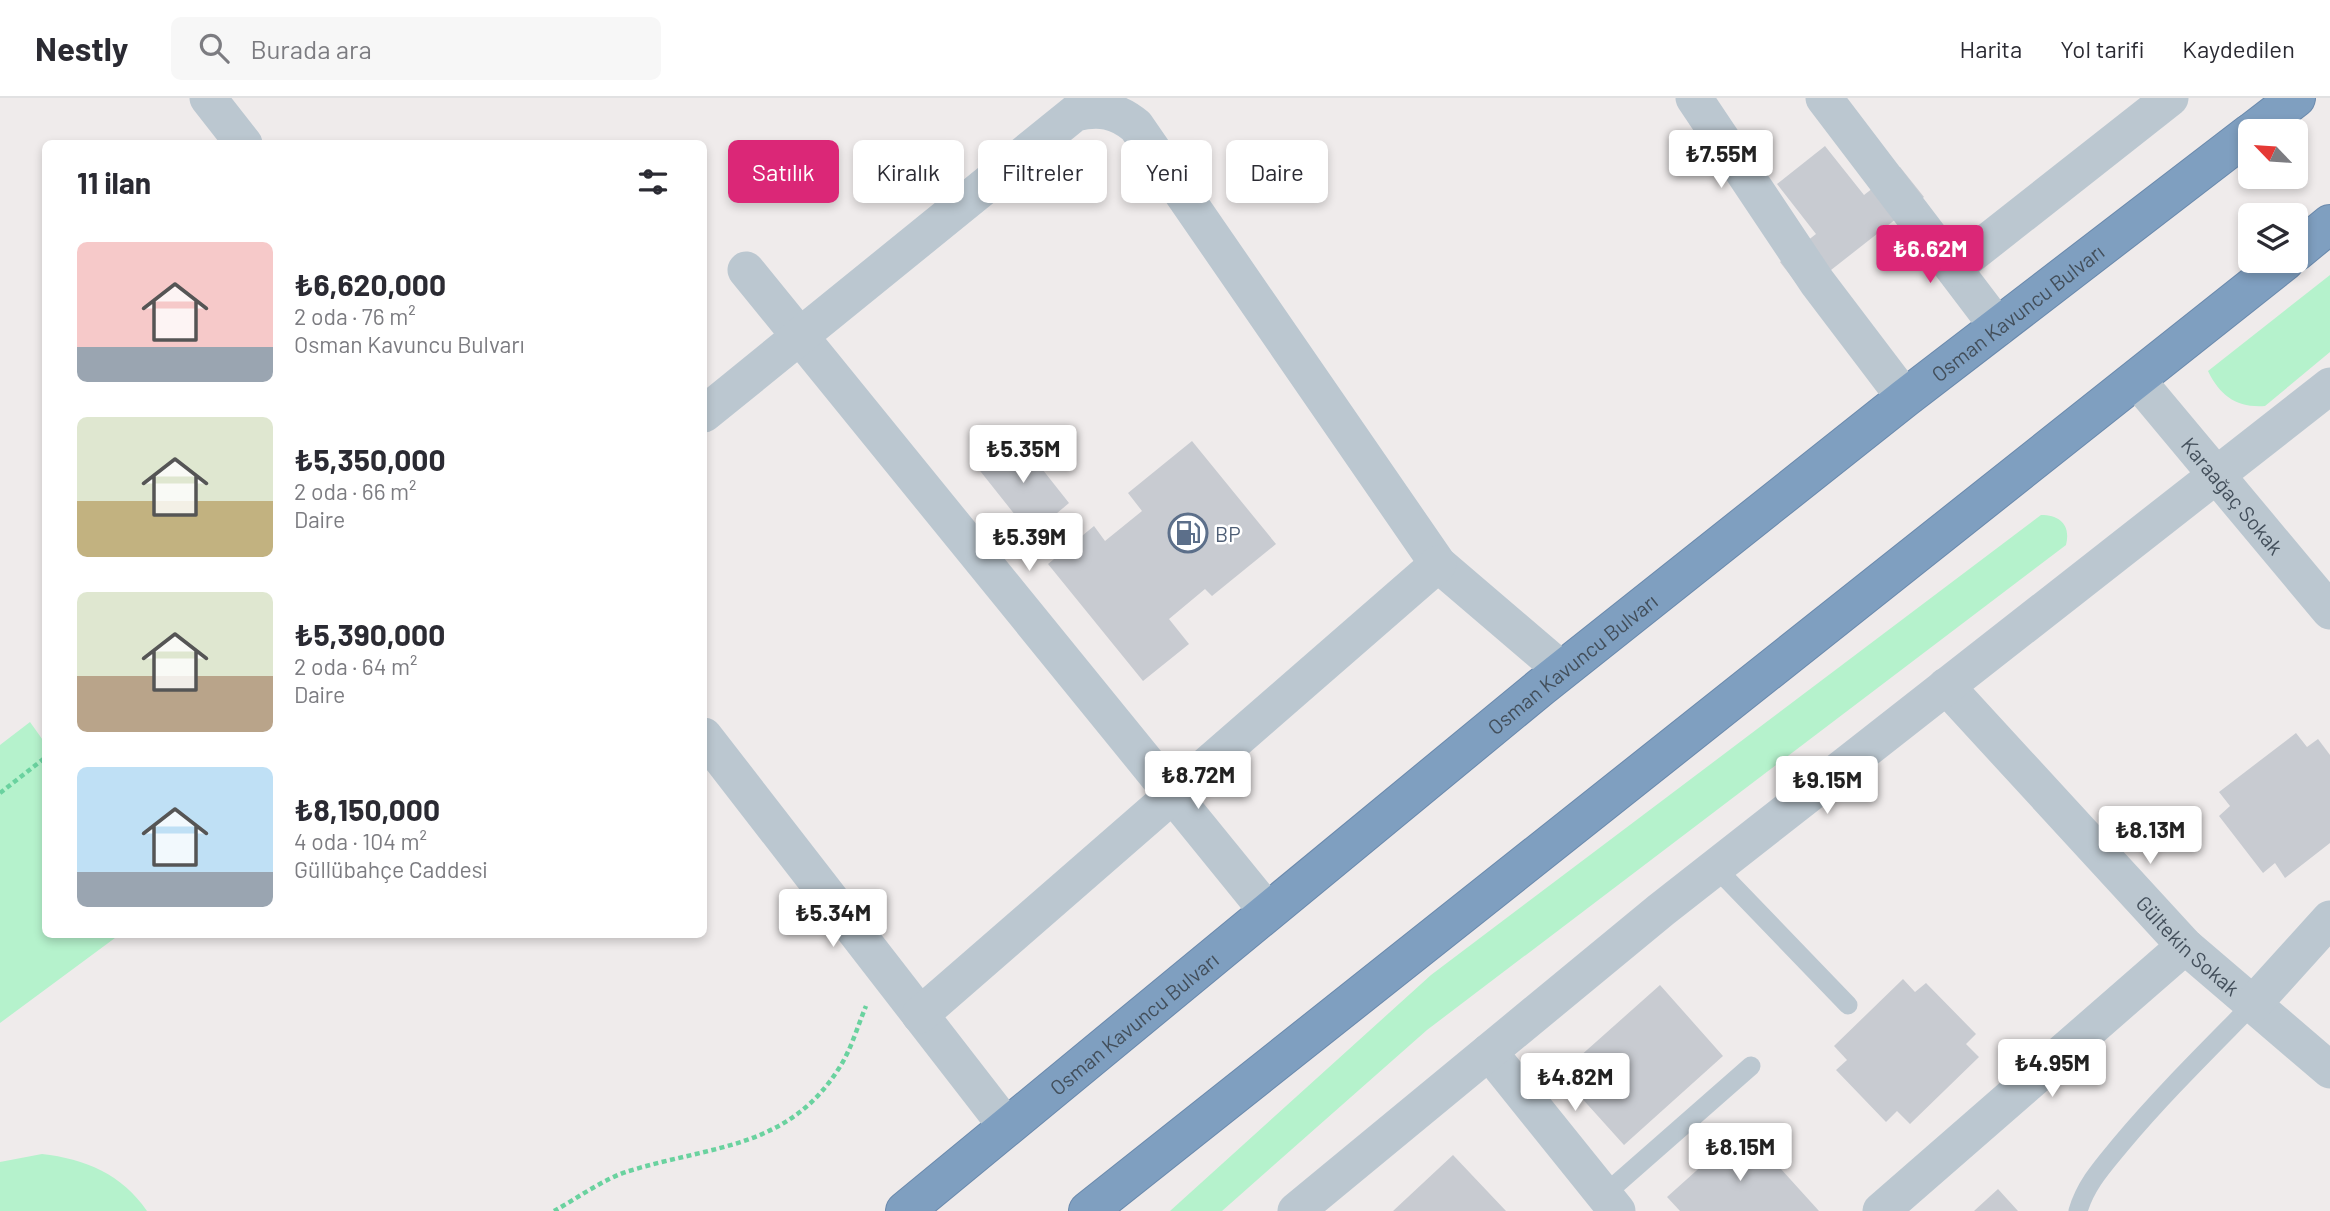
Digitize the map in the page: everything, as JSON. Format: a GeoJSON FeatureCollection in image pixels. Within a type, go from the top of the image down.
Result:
{"type":"FeatureCollection","features":[{"type":"Feature","properties":{"kind":"highway","name":"Osman Kavuncu Bulvarı"},"geometry":{"type":"LineString","coordinates":[[2269,119],[2296,98]]}},
{"type":"Feature","properties":{"kind":"highway","name":"Osman Kavuncu Bulvarı"},"geometry":{"type":"LineString","coordinates":[[905,1211],[1562,670],[1905,398],[2238,143]]}},
{"type":"Feature","properties":{"kind":"highway"},"geometry":{"type":"LineString","coordinates":[[2308,242],[2330,224]]}},
{"type":"Feature","properties":{"kind":"highway"},"geometry":{"type":"LineString","coordinates":[[1088,1211],[2270,273]]}},
{"type":"Feature","properties":{"kind":"street"},"geometry":{"type":"LineString","coordinates":[[208,98],[241,140]]}},
{"type":"Feature","properties":{"kind":"street"},"geometry":{"type":"LineString","coordinates":[[1694,98],[1817,282],[1905,398]]}},
{"type":"Feature","properties":{"kind":"street"},"geometry":{"type":"LineString","coordinates":[[1824,98],[1998,327]]}},
{"type":"Feature","properties":{"kind":"street"},"geometry":{"type":"LineString","coordinates":[[1954,268],[2170,98]]}},
{"type":"Feature","properties":{"kind":"street"},"geometry":{"type":"LineString","coordinates":[[707,412],[1074,113],[1099,109],[1113,112],[1136,125],[1438,564],[1562,670]]}},
{"type":"Feature","properties":{"kind":"street"},"geometry":{"type":"LineString","coordinates":[[746,270],[1268,912]]}},
{"type":"Feature","properties":{"kind":"street","name":"Karaağaç Sokak"},"geometry":{"type":"LineString","coordinates":[[2137,380],[2330,611]]}},
{"type":"Feature","properties":{"kind":"street"},"geometry":{"type":"LineString","coordinates":[[1296,1211],[1716,868],[2330,386]]}},
{"type":"Feature","properties":{"kind":"street"},"geometry":{"type":"LineString","coordinates":[[920,1015],[1438,564]]}},
{"type":"Feature","properties":{"kind":"street","name":"Gültekin Sokak"},"geometry":{"type":"LineString","coordinates":[[1946,687],[2185,946],[2330,1070]]}},
{"type":"Feature","properties":{"kind":"street"},"geometry":{"type":"LineString","coordinates":[[707,740],[1007,1128]]}},
{"type":"Feature","properties":{"kind":"street"},"geometry":{"type":"LineString","coordinates":[[2253,1004],[2330,919]]}},
{"type":"Feature","properties":{"kind":"street"},"geometry":{"type":"LineString","coordinates":[[1881,1211],[2185,946]]}},
{"type":"Feature","properties":{"kind":"street"},"geometry":{"type":"LineString","coordinates":[[1489,1052],[1610,1203]]}},
{"type":"Feature","properties":{"kind":"lane"},"geometry":{"type":"LineString","coordinates":[[1716,868],[1848,1005]]}},
{"type":"Feature","properties":{"kind":"lane"},"geometry":{"type":"LineString","coordinates":[[2078,1211],[2082,1194],[2092,1179],[2143,1118],[2253,1004]]}},
{"type":"Feature","properties":{"kind":"lane"},"geometry":{"type":"LineString","coordinates":[[1610,1203],[1751,1066]]}},
{"type":"Feature","properties":{"kind":"path"},"geometry":{"type":"LineString","coordinates":[[0,793],[42,760]]}},
{"type":"Feature","properties":{"kind":"path"},"geometry":{"type":"LineString","coordinates":[[554,1211],[626,1172],[759,1137],[810,1104],[828,1085],[842,1063],[868,1002],[880,964]]}},
{"type":"Feature","properties":{"kind":"green space"},"geometry":{"type":"Polygon","coordinates":[[[2330,275],[2330,352],[2265,406],[2246,405],[2224,394],[2208,371],[2330,275]]]}},
{"type":"Feature","properties":{"kind":"green space"},"geometry":{"type":"Polygon","coordinates":[[[2041,515],[2054,517],[2062,522],[2067,532],[2066,545],[1427,1030],[1222,1211],[1170,1211],[1431,975],[2041,515]]]}},
{"type":"Feature","properties":{"kind":"green space"},"geometry":{"type":"Polygon","coordinates":[[[30,722],[42,739],[42,938],[115,938],[0,1023],[0,745],[30,722]]]}},
{"type":"Feature","properties":{"kind":"green space"},"geometry":{"type":"Polygon","coordinates":[[[42,1154],[88,1164],[101,1170],[126,1187],[147,1211],[0,1211],[0,1162],[42,1154]]]}},
{"type":"Feature","properties":{"kind":"building"},"geometry":{"type":"Polygon","coordinates":[[[1825,146],[1864,195],[1900,167],[1924,197],[1803,292],[1780,262],[1816,234],[1777,184],[1825,146]]]}},
{"type":"Feature","properties":{"kind":"building"},"geometry":{"type":"Polygon","coordinates":[[[1016,436],[1069,503],[1031,535],[977,467],[1016,436]]]}},
{"type":"Feature","properties":{"kind":"building"},"geometry":{"type":"Polygon","coordinates":[[[1192,441],[1276,544],[1212,596],[1205,589],[1169,619],[1189,644],[1143,681],[1048,564],[1094,526],[1105,541],[1142,511],[1128,493],[1192,441]]]}},
{"type":"Feature","properties":{"kind":"building"},"geometry":{"type":"Polygon","coordinates":[[[2296,733],[2307,747],[2318,739],[2330,755],[2330,843],[2285,878],[2275,863],[2263,873],[2219,816],[2230,806],[2219,792],[2296,733]]]}},
{"type":"Feature","properties":{"kind":"building"},"geometry":{"type":"Polygon","coordinates":[[[1903,979],[1915,992],[1926,983],[1976,1034],[1966,1044],[1979,1057],[1910,1124],[1897,1111],[1886,1122],[1836,1070],[1847,1060],[1834,1046],[1903,979]]]}},
{"type":"Feature","properties":{"kind":"building"},"geometry":{"type":"Polygon","coordinates":[[[1660,985],[1723,1056],[1624,1145],[1560,1074],[1660,985]]]}},
{"type":"Feature","properties":{"kind":"building"},"geometry":{"type":"Polygon","coordinates":[[[1744,1128],[1819,1211],[1680,1211],[1667,1197],[1744,1128]]]}},
{"type":"Feature","properties":{"kind":"building"},"geometry":{"type":"Polygon","coordinates":[[[1453,1155],[1506,1211],[1393,1211],[1453,1155]]]}},
{"type":"Feature","properties":{"kind":"building"},"geometry":{"type":"Polygon","coordinates":[[[1998,1189],[2018,1211],[1974,1211],[1998,1189]]]}},
{"type":"Feature","properties":{"kind":"place","name":"BP"},"geometry":{"type":"Point","coordinates":[1188,533]}}]}
